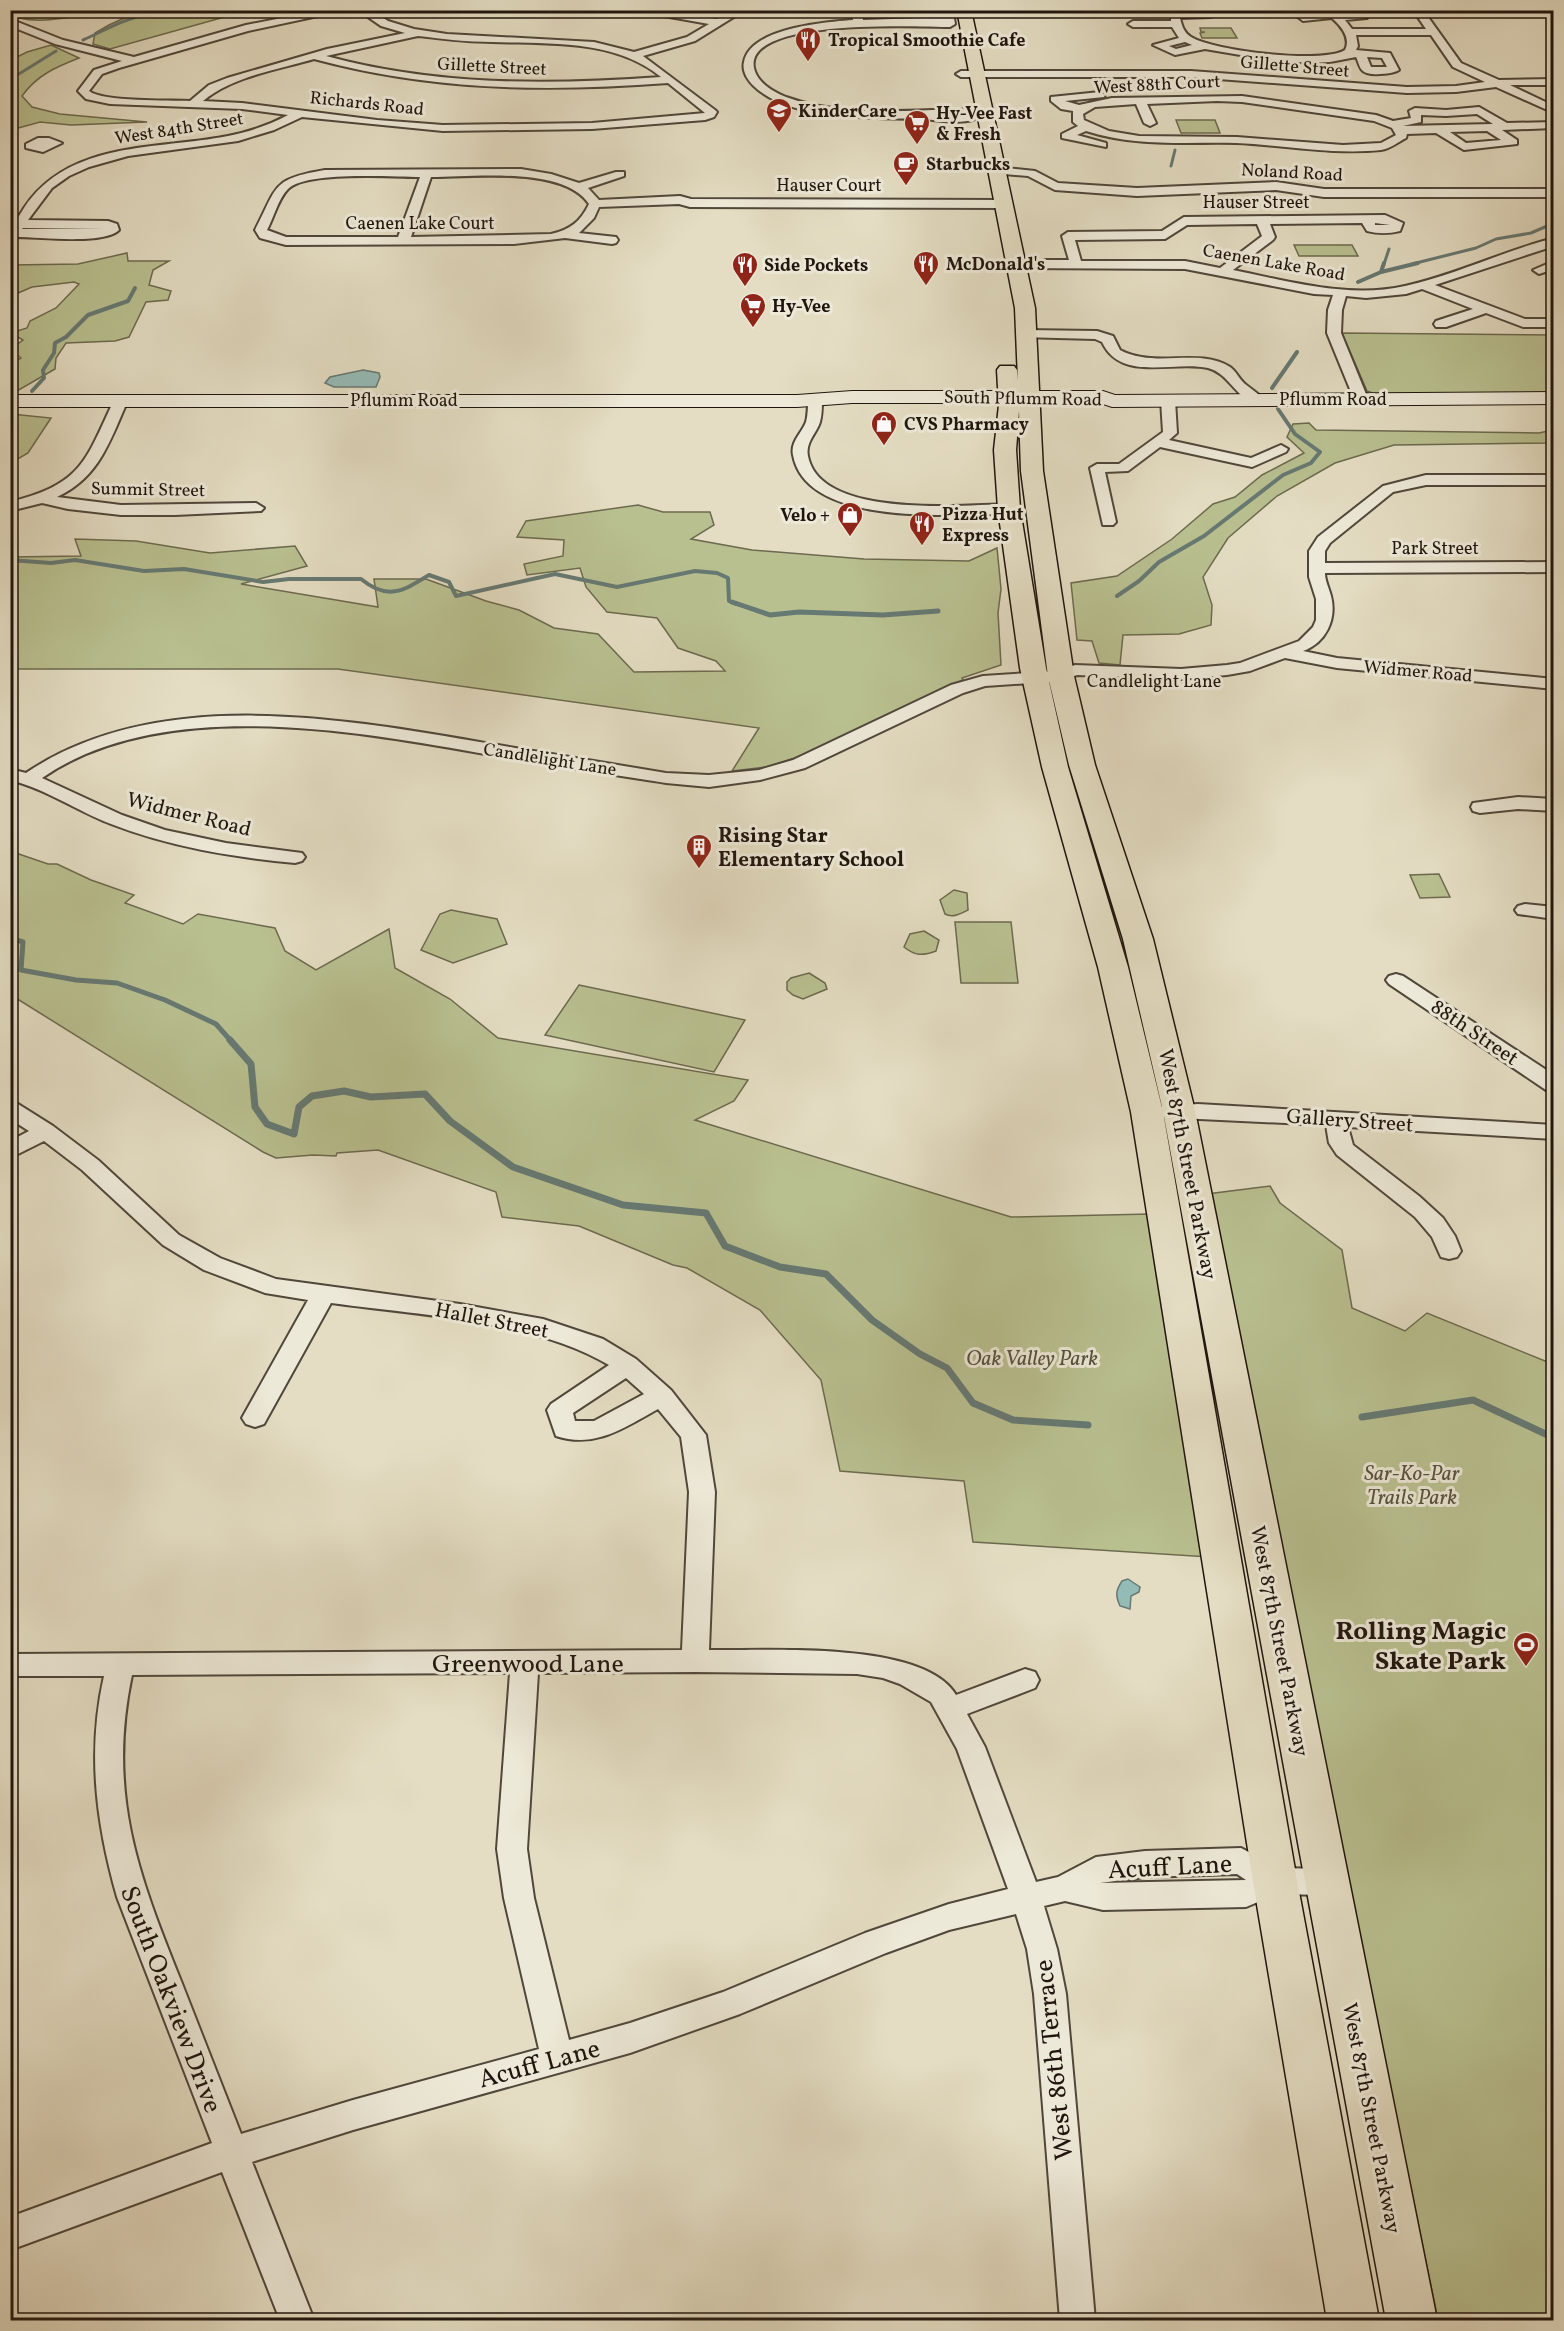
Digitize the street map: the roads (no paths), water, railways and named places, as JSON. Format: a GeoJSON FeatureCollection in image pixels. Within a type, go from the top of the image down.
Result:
{"type":"FeatureCollection","features":[{"type":"Feature","properties":{"kind":"main road","name":"West 87th Street Parkway"},"geometry":{"type":"LineString","coordinates":[[964,10],[962,42],[968,115],[973,139]]}},
{"type":"Feature","properties":{"kind":"main road"},"geometry":{"type":"LineString","coordinates":[[949,18],[960,26],[962,42]]}},
{"type":"Feature","properties":{"kind":"main road","name":"West 87th Street Parkway"},"geometry":{"type":"LineString","coordinates":[[966,70],[992,147],[1004,204],[1007,266]]}},
{"type":"Feature","properties":{"kind":"main road"},"geometry":{"type":"LineString","coordinates":[[968,115],[979,118],[984,144],[992,147]]}},
{"type":"Feature","properties":{"kind":"main road","name":"West 87th Street Parkway"},"geometry":{"type":"LineString","coordinates":[[980,182],[987,217],[1025,308],[1019,401],[1005,450],[1009,509],[1048,676]]}},
{"type":"Feature","properties":{"kind":"main road","name":"West 87th Street Parkway"},"geometry":{"type":"LineString","coordinates":[[1006,354],[1019,401],[1032,471],[1047,577],[1048,676],[1055,767],[1113,967],[1163,1112],[1326,1882],[1412,2320]]}},
{"type":"Feature","properties":{"kind":"main road","name":"Pflumm Road"},"geometry":{"type":"LineString","coordinates":[[1112,401],[1167,400],[1243,394],[1285,399],[1554,398]]}},
{"type":"Feature","properties":{"kind":"main road","name":"Pflumm Road"},"geometry":{"type":"LineString","coordinates":[[10,400],[809,401]]}},
{"type":"Feature","properties":{"kind":"main road","name":"South Pflumm Road"},"geometry":{"type":"LineString","coordinates":[[809,401],[1019,401],[1102,405],[1112,401]]}},
{"type":"Feature","properties":{"kind":"main road"},"geometry":{"type":"LineString","coordinates":[[1009,509],[1026,518],[1035,570],[1047,577]]}},
{"type":"Feature","properties":{"kind":"main road","name":"West 87th Street Parkway"},"geometry":{"type":"LineString","coordinates":[[1163,1112],[1275,1881],[1353,2320]]}},
{"type":"Feature","properties":{"kind":"street"},"geometry":{"type":"LineString","coordinates":[[10,22],[59,42],[132,60],[246,28],[341,10]]}},
{"type":"Feature","properties":{"kind":"street"},"geometry":{"type":"LineString","coordinates":[[363,10],[375,21],[418,33],[575,42],[613,48],[655,65],[671,80]]}},
{"type":"Feature","properties":{"kind":"street"},"geometry":{"type":"LineString","coordinates":[[635,10],[720,23]]}},
{"type":"Feature","properties":{"kind":"street"},"geometry":{"type":"LineString","coordinates":[[634,55],[691,39],[740,10]]}},
{"type":"Feature","properties":{"kind":"street"},"geometry":{"type":"LineString","coordinates":[[856,10],[859,23]]}},
{"type":"Feature","properties":{"kind":"street"},"geometry":{"type":"LineString","coordinates":[[1163,10],[1179,16]]}},
{"type":"Feature","properties":{"kind":"street"},"geometry":{"type":"LineString","coordinates":[[1133,24],[1179,16],[1207,15],[1204,10]]}},
{"type":"Feature","properties":{"kind":"street"},"geometry":{"type":"LineString","coordinates":[[1294,10],[1303,18],[1363,16],[1359,10]]}},
{"type":"Feature","properties":{"kind":"street"},"geometry":{"type":"LineString","coordinates":[[1325,10],[1337,16],[1350,32],[1350,50]]}},
{"type":"Feature","properties":{"kind":"street"},"geometry":{"type":"LineString","coordinates":[[1418,10],[1456,65],[1553,110]]}},
{"type":"Feature","properties":{"kind":"street"},"geometry":{"type":"LineString","coordinates":[[1179,16],[1180,32],[1187,39],[1205,46],[1258,54],[1326,59],[1340,57],[1350,50]]}},
{"type":"Feature","properties":{"kind":"street"},"geometry":{"type":"LineString","coordinates":[[949,18],[810,27],[792,31],[760,46],[750,56],[747,66],[754,81],[781,98],[817,109],[870,114],[968,115]]}},
{"type":"Feature","properties":{"kind":"street"},"geometry":{"type":"LineString","coordinates":[[10,35],[28,30]]}},
{"type":"Feature","properties":{"kind":"street"},"geometry":{"type":"LineString","coordinates":[[1350,32],[1364,32],[1368,39],[1409,38],[1405,32],[1433,32]]}},
{"type":"Feature","properties":{"kind":"street","name":"West 84th Street"},"geometry":{"type":"LineString","coordinates":[[194,103],[221,83],[314,56],[418,33]]}},
{"type":"Feature","properties":{"kind":"street"},"geometry":{"type":"LineString","coordinates":[[1187,39],[1158,45],[1174,52],[1205,46]]}},
{"type":"Feature","properties":{"kind":"street"},"geometry":{"type":"LineString","coordinates":[[1326,59],[1329,46],[1350,50],[1361,55]]}},
{"type":"Feature","properties":{"kind":"street"},"geometry":{"type":"LineString","coordinates":[[1217,98],[1242,52]]}},
{"type":"Feature","properties":{"kind":"street"},"geometry":{"type":"LineString","coordinates":[[1233,99],[1258,54]]}},
{"type":"Feature","properties":{"kind":"street","name":"Gillette Street"},"geometry":{"type":"LineString","coordinates":[[314,56],[375,72],[462,83],[556,86],[671,80]]}},
{"type":"Feature","properties":{"kind":"street","name":"Richards Road"},"geometry":{"type":"LineString","coordinates":[[132,60],[98,72],[83,92],[90,97],[111,101],[194,103],[412,126],[474,128],[626,125],[701,118],[710,115],[711,112],[707,108],[671,80]]}},
{"type":"Feature","properties":{"kind":"street","name":"Gillette Street"},"geometry":{"type":"LineString","coordinates":[[966,70],[1167,73],[1407,90],[1554,82]]}},
{"type":"Feature","properties":{"kind":"street"},"geometry":{"type":"LineString","coordinates":[[1081,109],[1065,107],[1055,99],[1103,94],[1112,102]]}},
{"type":"Feature","properties":{"kind":"street","name":"West 88th Court"},"geometry":{"type":"LineString","coordinates":[[1397,127],[1400,139],[1383,146],[1368,148],[1237,140],[1132,138],[1107,134],[1086,127],[1079,122],[1077,113],[1095,104],[1112,102],[1189,102],[1217,98],[1311,114],[1340,113],[1376,118],[1397,127],[1440,131],[1495,126],[1554,125]]}},
{"type":"Feature","properties":{"kind":"street"},"geometry":{"type":"LineString","coordinates":[[1141,102],[1150,123]]}},
{"type":"Feature","properties":{"kind":"street","name":"West 84th Street"},"geometry":{"type":"LineString","coordinates":[[15,231],[49,184],[72,171],[96,162],[143,151],[236,139],[269,129],[301,113]]}},
{"type":"Feature","properties":{"kind":"street"},"geometry":{"type":"LineString","coordinates":[[1337,127],[1340,113]]}},
{"type":"Feature","properties":{"kind":"street"},"geometry":{"type":"LineString","coordinates":[[1397,127],[1417,120],[1495,126],[1513,142],[1464,147],[1440,131]]}},
{"type":"Feature","properties":{"kind":"street"},"geometry":{"type":"LineString","coordinates":[[1450,138],[1495,126]]}},
{"type":"Feature","properties":{"kind":"street"},"geometry":{"type":"LineString","coordinates":[[1086,127],[1066,136],[1112,148],[1132,138]]}},
{"type":"Feature","properties":{"kind":"street","name":"West 84th Street"},"geometry":{"type":"LineString","coordinates":[[62,151],[96,162]]}},
{"type":"Feature","properties":{"kind":"street","name":"Noland Road"},"geometry":{"type":"LineString","coordinates":[[997,171],[1031,173],[1055,186],[1137,192],[1223,186],[1276,186],[1323,193],[1554,192]]}},
{"type":"Feature","properties":{"kind":"street"},"geometry":{"type":"LineString","coordinates":[[403,241],[427,173],[541,174],[577,188],[593,199],[595,204],[587,220],[567,235]]}},
{"type":"Feature","properties":{"kind":"street","name":"Caenen Lake Court"},"geometry":{"type":"LineString","coordinates":[[427,173],[325,174],[288,181],[281,188],[261,230],[264,235],[286,241],[514,240],[547,239],[567,235],[612,240]]}},
{"type":"Feature","properties":{"kind":"street"},"geometry":{"type":"LineString","coordinates":[[577,188],[620,174]]}},
{"type":"Feature","properties":{"kind":"street"},"geometry":{"type":"LineString","coordinates":[[1450,193],[1498,186],[1554,186]]}},
{"type":"Feature","properties":{"kind":"street","name":"Hauser Court"},"geometry":{"type":"LineString","coordinates":[[595,204],[641,203],[651,207],[680,207],[690,203],[987,217],[1004,204]]}},
{"type":"Feature","properties":{"kind":"street"},"geometry":{"type":"LineString","coordinates":[[1224,271],[1269,237],[1262,220]]}},
{"type":"Feature","properties":{"kind":"street","name":"Hauser Street"},"geometry":{"type":"LineString","coordinates":[[1076,264],[1068,236],[1165,235],[1184,221],[1371,220]]}},
{"type":"Feature","properties":{"kind":"street"},"geometry":{"type":"LineString","coordinates":[[108,225],[113,227],[113,230],[108,233],[100,234],[15,231],[108,225]]}},
{"type":"Feature","properties":{"kind":"street","name":"Caenen Lake Road"},"geometry":{"type":"LineString","coordinates":[[1007,266],[1162,264],[1224,271],[1303,288],[1340,293],[1388,293],[1424,285],[1554,242]]}},
{"type":"Feature","properties":{"kind":"street"},"geometry":{"type":"LineString","coordinates":[[1540,247],[1554,252]]}},
{"type":"Feature","properties":{"kind":"street"},"geometry":{"type":"LineString","coordinates":[[1539,270],[1554,265]]}},
{"type":"Feature","properties":{"kind":"street"},"geometry":{"type":"LineString","coordinates":[[1424,285],[1523,323],[1554,323]]}},
{"type":"Feature","properties":{"kind":"street"},"geometry":{"type":"LineString","coordinates":[[1340,293],[1335,310],[1334,333],[1361,399]]}},
{"type":"Feature","properties":{"kind":"street"},"geometry":{"type":"LineString","coordinates":[[1441,324],[1485,309]]}},
{"type":"Feature","properties":{"kind":"street"},"geometry":{"type":"LineString","coordinates":[[1025,334],[1097,335],[1108,339],[1114,352],[1109,359],[1112,363],[1136,366],[1206,364],[1222,368],[1231,374],[1243,394]]}},
{"type":"Feature","properties":{"kind":"street"},"geometry":{"type":"LineString","coordinates":[[10,507],[42,498],[61,489],[85,471],[121,400]]}},
{"type":"Feature","properties":{"kind":"street"},"geometry":{"type":"LineString","coordinates":[[1108,522],[1097,468],[1123,468],[1170,433],[1167,400]]}},
{"type":"Feature","properties":{"kind":"street"},"geometry":{"type":"LineString","coordinates":[[809,401],[812,423],[801,446],[803,467],[834,493],[859,504],[885,507],[1009,509]]}},
{"type":"Feature","properties":{"kind":"street"},"geometry":{"type":"LineString","coordinates":[[1157,442],[1202,453],[1216,453],[1252,463]]}},
{"type":"Feature","properties":{"kind":"street"},"geometry":{"type":"LineString","coordinates":[[1238,470],[1281,449]]}},
{"type":"Feature","properties":{"kind":"street","name":"Candlelight Lane"},"geometry":{"type":"LineString","coordinates":[[1218,677],[1252,678],[1286,667],[1304,651],[1321,629],[1324,620],[1324,599],[1318,585],[1317,551],[1324,540],[1388,489],[1426,480],[1554,480]]}},
{"type":"Feature","properties":{"kind":"street","name":"Summit Street"},"geometry":{"type":"LineString","coordinates":[[42,498],[66,505],[97,509],[256,508]]}},
{"type":"Feature","properties":{"kind":"street","name":"Park Street"},"geometry":{"type":"LineString","coordinates":[[1317,568],[1554,567]]}},
{"type":"Feature","properties":{"kind":"street","name":"Widmer Road"},"geometry":{"type":"LineString","coordinates":[[1284,652],[1304,651],[1337,663],[1554,684]]}},
{"type":"Feature","properties":{"kind":"street","name":"Candlelight Lane"},"geometry":{"type":"LineString","coordinates":[[30,778],[64,756],[145,730],[194,724],[241,723],[300,723],[354,728],[666,778],[709,781],[760,776],[799,764],[957,689],[983,681],[1048,676],[1076,681],[1197,684],[1284,652]]}},
{"type":"Feature","properties":{"kind":"street","name":"Widmer Road"},"geometry":{"type":"LineString","coordinates":[[10,774],[30,778],[115,819],[160,834],[221,849],[295,857]]}},
{"type":"Feature","properties":{"kind":"street"},"geometry":{"type":"LineString","coordinates":[[1480,807],[1518,803],[1554,805]]}},
{"type":"Feature","properties":{"kind":"street"},"geometry":{"type":"LineString","coordinates":[[1525,910],[1554,913]]}},
{"type":"Feature","properties":{"kind":"street","name":"88th Street"},"geometry":{"type":"LineString","coordinates":[[1396,980],[1554,1084]]}},
{"type":"Feature","properties":{"kind":"street","name":"Hallet Street"},"geometry":{"type":"LineString","coordinates":[[10,1109],[90,1164],[171,1240],[212,1264],[273,1287],[518,1321],[543,1327],[594,1345],[627,1365]]}},
{"type":"Feature","properties":{"kind":"street","name":"Gallery Street"},"geometry":{"type":"LineString","coordinates":[[1163,1112],[1336,1119],[1554,1132]]}},
{"type":"Feature","properties":{"kind":"street"},"geometry":{"type":"LineString","coordinates":[[1336,1119],[1337,1132],[1342,1146],[1367,1169],[1429,1216],[1445,1235],[1449,1251]]}},
{"type":"Feature","properties":{"kind":"street"},"geometry":{"type":"LineString","coordinates":[[10,1151],[45,1131]]}},
{"type":"Feature","properties":{"kind":"street"},"geometry":{"type":"LineString","coordinates":[[255,1418],[323,1294]]}},
{"type":"Feature","properties":{"kind":"street"},"geometry":{"type":"LineString","coordinates":[[662,1396],[598,1430],[565,1430],[560,1410],[627,1365],[662,1396],[693,1435],[702,1492],[695,1661]]}},
{"type":"Feature","properties":{"kind":"street","name":"Greenwood Lane"},"geometry":{"type":"LineString","coordinates":[[10,1665],[695,1661],[857,1663],[884,1667],[910,1676],[941,1694],[950,1709]]}},
{"type":"Feature","properties":{"kind":"street"},"geometry":{"type":"LineString","coordinates":[[525,1663],[512,1849],[519,1898],[556,2058]]}},
{"type":"Feature","properties":{"kind":"street","name":"South Oakview Drive"},"geometry":{"type":"LineString","coordinates":[[120,1664],[113,1691],[107,1761],[110,1807],[117,1850],[132,1897],[297,2320]]}},
{"type":"Feature","properties":{"kind":"street"},"geometry":{"type":"LineString","coordinates":[[950,1709],[1025,1680]]}},
{"type":"Feature","properties":{"kind":"street","name":"West 86th Terrace"},"geometry":{"type":"LineString","coordinates":[[950,1709],[971,1747],[1026,1897],[1042,1949],[1050,1994],[1078,2320]]}},
{"type":"Feature","properties":{"kind":"street","name":"Acuff Lane"},"geometry":{"type":"LineString","coordinates":[[10,2234],[193,2165],[353,2115],[630,2038],[729,2004],[876,1943],[950,1917],[1065,1888],[1103,1897],[1246,1894],[1275,1881],[1326,1882]]}},
{"type":"Feature","properties":{"kind":"water"},"geometry":{"type":"Polygon","coordinates":[[[363,370],[379,373],[380,377],[376,387],[334,387],[325,383],[330,377],[363,370]]]}},
{"type":"Feature","properties":{"kind":"water"},"geometry":{"type":"Polygon","coordinates":[[[1128,1579],[1140,1587],[1139,1592],[1131,1596],[1130,1609],[1120,1606],[1117,1596],[1117,1590],[1122,1581],[1128,1579]]]}},
{"type":"Feature","properties":{"kind":"waterway"},"geometry":{"type":"LineString","coordinates":[[83,40],[122,22],[139,17],[249,10]]}},
{"type":"Feature","properties":{"kind":"waterway"},"geometry":{"type":"LineString","coordinates":[[10,83],[14,77],[56,51]]}},
{"type":"Feature","properties":{"kind":"waterway"},"geometry":{"type":"LineString","coordinates":[[1171,166],[1175,150]]}},
{"type":"Feature","properties":{"kind":"waterway"},"geometry":{"type":"LineString","coordinates":[[1412,264],[1476,248],[1496,239],[1531,233],[1554,223]]}},
{"type":"Feature","properties":{"kind":"waterway"},"geometry":{"type":"LineString","coordinates":[[1384,264],[1389,249]]}},
{"type":"Feature","properties":{"kind":"waterway"},"geometry":{"type":"LineString","coordinates":[[1381,272],[1384,263]]}},
{"type":"Feature","properties":{"kind":"waterway"},"geometry":{"type":"LineString","coordinates":[[1381,272],[1418,263]]}},
{"type":"Feature","properties":{"kind":"waterway"},"geometry":{"type":"LineString","coordinates":[[1358,282],[1381,272]]}},
{"type":"Feature","properties":{"kind":"waterway"},"geometry":{"type":"LineString","coordinates":[[32,391],[44,378],[43,370],[54,353],[55,343],[66,337],[88,315],[128,301],[135,288]]}},
{"type":"Feature","properties":{"kind":"waterway"},"geometry":{"type":"LineString","coordinates":[[1272,388],[1297,352]]}},
{"type":"Feature","properties":{"kind":"waterway"},"geometry":{"type":"LineString","coordinates":[[10,412],[16,409]]}},
{"type":"Feature","properties":{"kind":"waterway"},"geometry":{"type":"LineString","coordinates":[[1117,596],[1139,581],[1159,562],[1204,536],[1283,475],[1311,463],[1320,452],[1295,434],[1278,409]]}},
{"type":"Feature","properties":{"kind":"waterway"},"geometry":{"type":"LineString","coordinates":[[10,560],[51,563],[75,560],[144,571],[184,569],[263,582],[289,579],[361,579],[379,590],[388,592],[403,589],[429,575],[449,582],[456,596],[555,574],[617,587],[695,571],[717,573],[728,578],[729,601],[736,604]]}},
{"type":"Feature","properties":{"kind":"waterway"},"geometry":{"type":"LineString","coordinates":[[732,602],[770,615],[799,612],[883,615],[938,611]]}},
{"type":"Feature","properties":{"kind":"waterway"},"geometry":{"type":"LineString","coordinates":[[10,938],[23,942],[21,970],[76,980],[117,983],[165,1000],[216,1024],[231,1041]]}},
{"type":"Feature","properties":{"kind":"waterway"},"geometry":{"type":"LineString","coordinates":[[230,1040],[251,1064],[255,1107],[267,1124],[294,1134],[299,1107],[312,1096],[344,1091],[371,1097],[425,1094],[450,1121],[513,1167],[623,1205],[706,1213],[725,1246],[780,1267],[826,1274],[872,1320],[920,1354],[947,1368],[973,1403],[1013,1420],[1088,1425]]}},
{"type":"Feature","properties":{"kind":"waterway"},"geometry":{"type":"LineString","coordinates":[[1362,1417],[1473,1400],[1554,1438]]}},
{"type":"Feature","properties":{"kind":"place","name":"Tropical Smoothie Cafe"},"geometry":{"type":"Point","coordinates":[808,63]}},
{"type":"Feature","properties":{"kind":"place","name":"KinderCare"},"geometry":{"type":"Point","coordinates":[779,134]}},
{"type":"Feature","properties":{"kind":"place","name":"Hy-Vee Fast & Fresh"},"geometry":{"type":"Point","coordinates":[917,146]}},
{"type":"Feature","properties":{"kind":"place","name":"Starbucks"},"geometry":{"type":"Point","coordinates":[906,187]}},
{"type":"Feature","properties":{"kind":"place","name":"McDonald's"},"geometry":{"type":"Point","coordinates":[926,287]}},
{"type":"Feature","properties":{"kind":"place","name":"Side Pockets"},"geometry":{"type":"Point","coordinates":[745,288]}},
{"type":"Feature","properties":{"kind":"place","name":"Hy-Vee"},"geometry":{"type":"Point","coordinates":[753,329]}},
{"type":"Feature","properties":{"kind":"place","name":"CVS Pharmacy"},"geometry":{"type":"Point","coordinates":[884,447]}},
{"type":"Feature","properties":{"kind":"place","name":"Velo +"},"geometry":{"type":"Point","coordinates":[850,538]}},
{"type":"Feature","properties":{"kind":"place","name":"Pizza Hut Express"},"geometry":{"type":"Point","coordinates":[922,547]}},
{"type":"Feature","properties":{"kind":"place","name":"Rising Star Elementary School"},"geometry":{"type":"Point","coordinates":[699,870]}},
{"type":"Feature","properties":{"kind":"place","name":"Rolling Magic Skate Park"},"geometry":{"type":"Point","coordinates":[1526,1668]}},
{"type":"Feature","properties":{"kind":"park label","name":"Oak Valley Park"},"geometry":{"type":"Point","coordinates":[1032,1358]}},
{"type":"Feature","properties":{"kind":"park label","name":"Sar-Ko-Par Trails Park"},"geometry":{"type":"Point","coordinates":[1412,1485]}}]}
